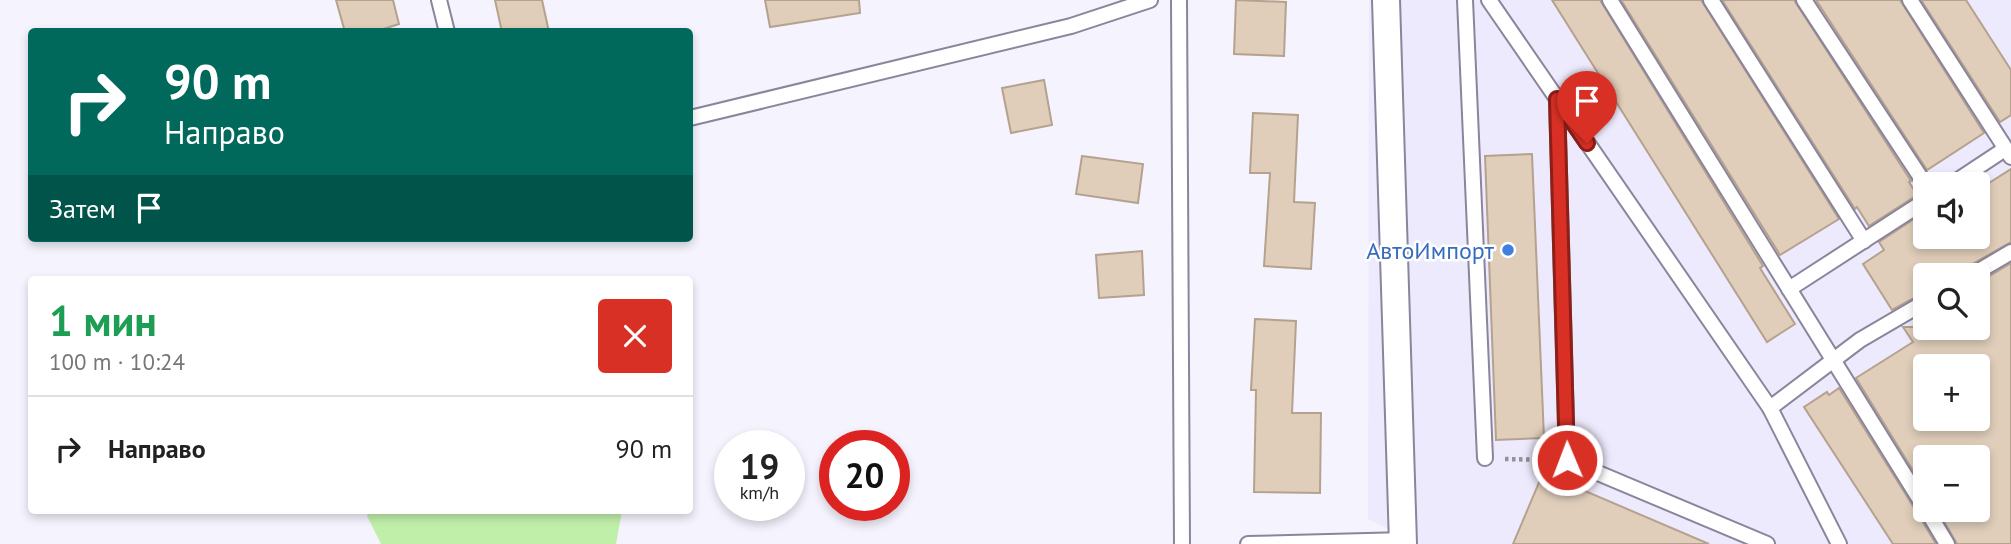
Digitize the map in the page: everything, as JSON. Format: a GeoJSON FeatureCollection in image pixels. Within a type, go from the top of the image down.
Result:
{"type":"FeatureCollection","features":[{"type":"Feature","properties":{"kind":"street"},"geometry":{"type":"LineString","coordinates":[[1386,0],[1406,542]]}},
{"type":"Feature","properties":{"kind":"lane"},"geometry":{"type":"LineString","coordinates":[[439,0],[446,28]]}},
{"type":"Feature","properties":{"kind":"lane"},"geometry":{"type":"LineString","coordinates":[[693,117],[1071,26],[1150,0]]}},
{"type":"Feature","properties":{"kind":"lane"},"geometry":{"type":"LineString","coordinates":[[1179,0],[1182,544]]}},
{"type":"Feature","properties":{"kind":"lane"},"geometry":{"type":"LineString","coordinates":[[1465,0],[1485,458]]}},
{"type":"Feature","properties":{"kind":"lane"},"geometry":{"type":"LineString","coordinates":[[1489,0],[1770,408],[1839,544]]}},
{"type":"Feature","properties":{"kind":"lane"},"geometry":{"type":"LineString","coordinates":[[1610,0],[1913,490]]}},
{"type":"Feature","properties":{"kind":"lane"},"geometry":{"type":"LineString","coordinates":[[1711,0],[1864,241]]}},
{"type":"Feature","properties":{"kind":"lane"},"geometry":{"type":"LineString","coordinates":[[1804,0],[1917,172]]}},
{"type":"Feature","properties":{"kind":"lane"},"geometry":{"type":"LineString","coordinates":[[1910,0],[2008,153],[1974,172]]}},
{"type":"Feature","properties":{"kind":"lane"},"geometry":{"type":"LineString","coordinates":[[1557,99],[1567,460],[1767,544]]}},
{"type":"Feature","properties":{"kind":"lane"},"geometry":{"type":"LineString","coordinates":[[1789,289],[1913,209]]}},
{"type":"Feature","properties":{"kind":"lane"},"geometry":{"type":"LineString","coordinates":[[1990,264],[2011,252]]}},
{"type":"Feature","properties":{"kind":"lane"},"geometry":{"type":"LineString","coordinates":[[1770,408],[1860,340],[1913,309]]}},
{"type":"Feature","properties":{"kind":"lane"},"geometry":{"type":"LineString","coordinates":[[1933,522],[1947,544]]}},
{"type":"Feature","properties":{"kind":"lane"},"geometry":{"type":"LineString","coordinates":[[1248,544],[1406,542]]}},
{"type":"Feature","properties":{"kind":"path"},"geometry":{"type":"LineString","coordinates":[[1485,458],[1567,460]]}},
{"type":"Feature","properties":{"kind":"shaded area"},"geometry":{"type":"Polygon","coordinates":[[[1369,0],[2011,0],[2011,544],[1421,544],[1368,519],[1369,0]]]}},
{"type":"Feature","properties":{"kind":"green space"},"geometry":{"type":"Polygon","coordinates":[[[621,514],[616,544],[381,544],[367,516],[621,514]]]}},
{"type":"Feature","properties":{"kind":"building"},"geometry":{"type":"Polygon","coordinates":[[[336,0],[393,0],[399,24],[386,28],[344,28],[336,0]]]}},
{"type":"Feature","properties":{"kind":"building"},"geometry":{"type":"Polygon","coordinates":[[[495,0],[542,0],[548,28],[501,28],[495,0]]]}},
{"type":"Feature","properties":{"kind":"building"},"geometry":{"type":"Polygon","coordinates":[[[765,0],[859,0],[860,13],[770,27],[765,0]]]}},
{"type":"Feature","properties":{"kind":"building"},"geometry":{"type":"Polygon","coordinates":[[[1236,0],[1286,2],[1284,56],[1234,54],[1236,0]]]}},
{"type":"Feature","properties":{"kind":"building"},"geometry":{"type":"Polygon","coordinates":[[[1552,0],[1600,0],[1763,266],[1760,268],[1795,324],[1767,342],[1552,0]]]}},
{"type":"Feature","properties":{"kind":"building"},"geometry":{"type":"Polygon","coordinates":[[[1621,0],[1701,0],[1839,219],[1780,255],[1621,0]]]}},
{"type":"Feature","properties":{"kind":"building"},"geometry":{"type":"Polygon","coordinates":[[[1722,0],[1794,0],[1911,181],[1909,182],[1913,188],[1913,198],[1869,226],[1857,207],[1855,209],[1722,0]]]}},
{"type":"Feature","properties":{"kind":"building"},"geometry":{"type":"Polygon","coordinates":[[[1816,0],[1900,0],[1984,133],[1927,170],[1816,0]]]}},
{"type":"Feature","properties":{"kind":"building"},"geometry":{"type":"Polygon","coordinates":[[[1921,0],[1966,0],[2011,70],[2011,115],[2000,122],[1921,0]]]}},
{"type":"Feature","properties":{"kind":"building"},"geometry":{"type":"Polygon","coordinates":[[[1044,80],[1052,125],[1011,133],[1002,88],[1044,80]]]}},
{"type":"Feature","properties":{"kind":"building"},"geometry":{"type":"Polygon","coordinates":[[[1253,113],[1298,115],[1294,202],[1315,203],[1311,269],[1264,266],[1270,173],[1250,173],[1253,113]]]}},
{"type":"Feature","properties":{"kind":"building"},"geometry":{"type":"Polygon","coordinates":[[[1532,154],[1544,438],[1496,440],[1485,156],[1532,154]]]}},
{"type":"Feature","properties":{"kind":"building"},"geometry":{"type":"Polygon","coordinates":[[[1082,156],[1143,164],[1138,203],[1076,194],[1082,156]]]}},
{"type":"Feature","properties":{"kind":"building"},"geometry":{"type":"Polygon","coordinates":[[[2011,169],[2011,242],[1974,263],[1913,263],[1913,299],[1892,310],[1863,264],[1884,250],[1879,242],[1913,220],[1913,249],[1990,249],[1990,182],[2011,169]]]}},
{"type":"Feature","properties":{"kind":"building"},"geometry":{"type":"Polygon","coordinates":[[[1142,251],[1144,295],[1099,298],[1096,255],[1142,251]]]}},
{"type":"Feature","properties":{"kind":"building"},"geometry":{"type":"Polygon","coordinates":[[[2011,263],[2011,544],[1957,544],[1944,522],[1990,522],[1990,445],[1913,445],[1913,471],[1856,378],[1913,342],[1903,327],[1913,327],[1913,340],[1990,340],[1990,276],[2011,263]]]}},
{"type":"Feature","properties":{"kind":"building"},"geometry":{"type":"Polygon","coordinates":[[[1255,319],[1296,321],[1292,413],[1321,413],[1320,493],[1254,492],[1256,390],[1251,390],[1255,319]]]}},
{"type":"Feature","properties":{"kind":"building"},"geometry":{"type":"Polygon","coordinates":[[[1839,388],[1913,506],[1913,522],[1923,522],[1936,544],[1893,544],[1804,407],[1827,392],[1829,395],[1839,388]]]}},
{"type":"Feature","properties":{"kind":"building"},"geometry":{"type":"Polygon","coordinates":[[[1543,473],[1709,544],[1513,544],[1543,473]]]}},
{"type":"Feature","properties":{"kind":"place","name":"АвтоИмпорт"},"geometry":{"type":"Point","coordinates":[1508,250]}},
{"type":"Feature","properties":{"kind":"route"},"geometry":{"type":"LineString","coordinates":[[1567,460],[1557,99],[1587,143]]}}]}
